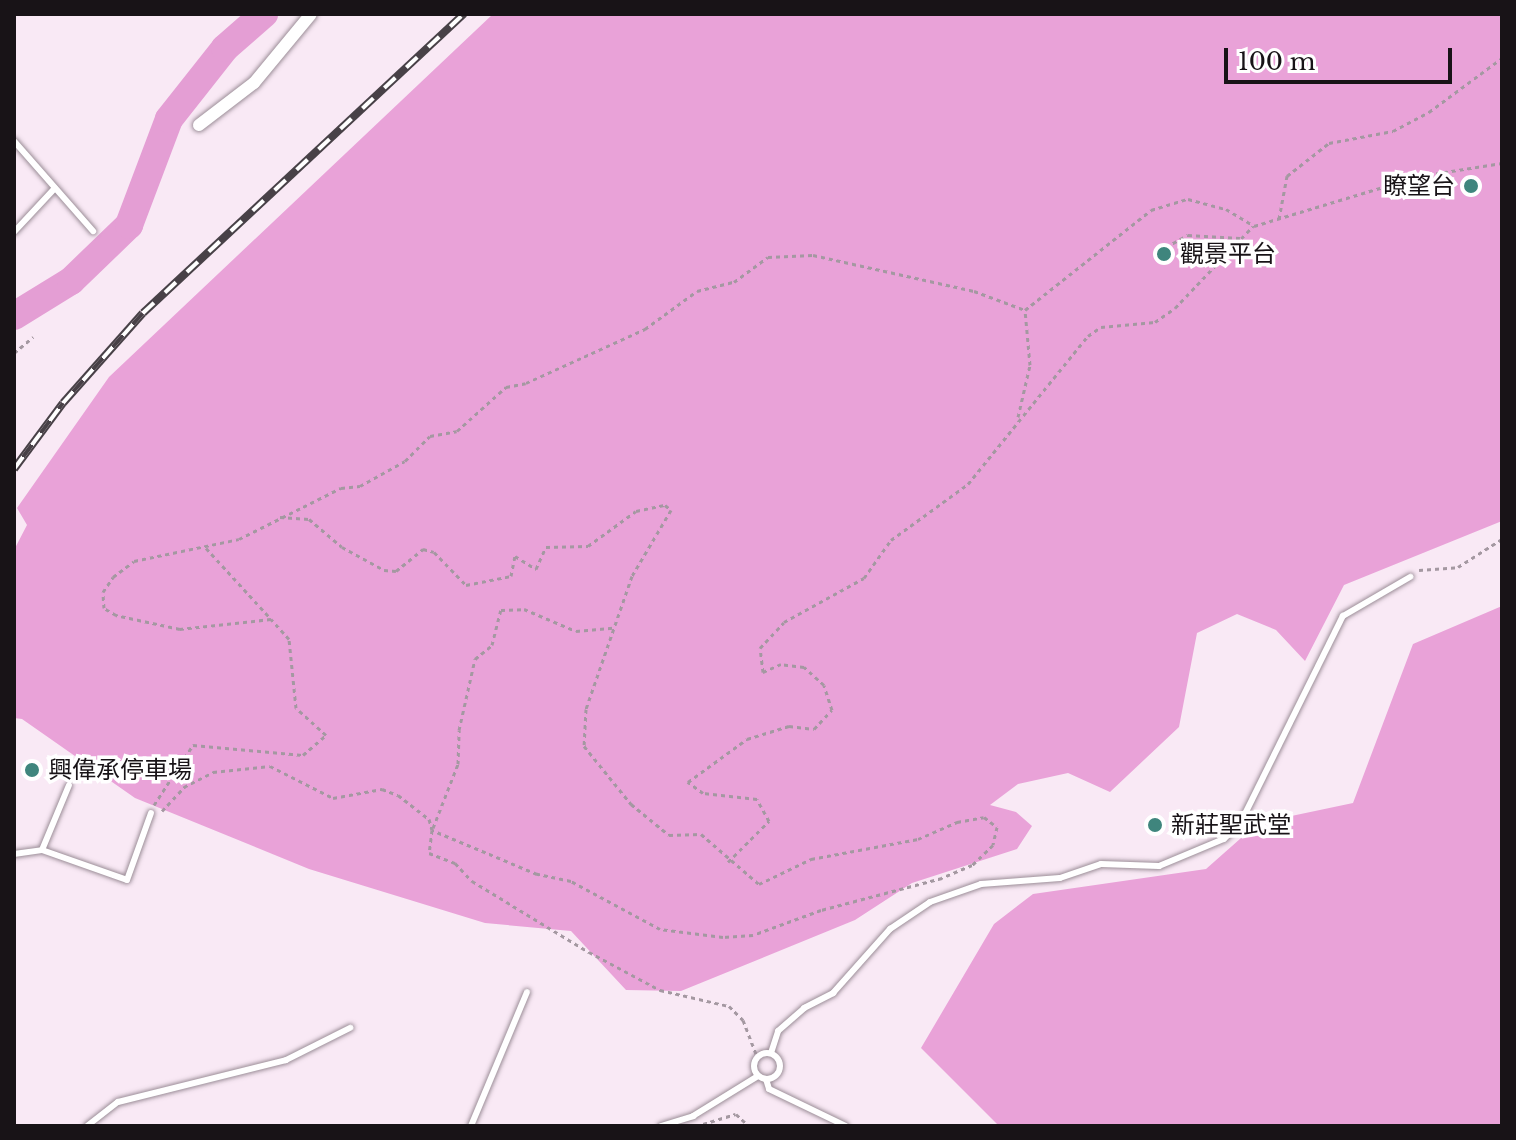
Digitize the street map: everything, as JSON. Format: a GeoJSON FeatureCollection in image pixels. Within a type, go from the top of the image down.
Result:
{"type":"FeatureCollection","features":[{"type":"Feature","properties":{"kind":"street"},"geometry":{"type":"LineString","coordinates":[[199,125],[254,83],[311,14]]}},
{"type":"Feature","properties":{"kind":"lane"},"geometry":{"type":"LineString","coordinates":[[14,141],[93,231]]}},
{"type":"Feature","properties":{"kind":"lane"},"geometry":{"type":"LineString","coordinates":[[14,232],[55,188]]}},
{"type":"Feature","properties":{"kind":"lane"},"geometry":{"type":"LineString","coordinates":[[771,1053],[778,1031],[804,1008],[833,993],[890,929],[930,902],[981,884],[1060,878],[1101,864],[1159,866],[1224,839],[1241,822],[1343,616],[1410,577]]}},
{"type":"Feature","properties":{"kind":"lane"},"geometry":{"type":"LineString","coordinates":[[42,850],[69,785]]}},
{"type":"Feature","properties":{"kind":"lane"},"geometry":{"type":"LineString","coordinates":[[14,854],[42,850],[127,880],[151,813]]}},
{"type":"Feature","properties":{"kind":"lane"},"geometry":{"type":"LineString","coordinates":[[471,1126],[527,992]]}},
{"type":"Feature","properties":{"kind":"lane"},"geometry":{"type":"LineString","coordinates":[[87,1126],[118,1102],[286,1060],[350,1028]]}},
{"type":"Feature","properties":{"kind":"lane"},"geometry":{"type":"LineString","coordinates":[[771,1053],[757,1056],[754,1069],[769,1089],[846,1126]]}},
{"type":"Feature","properties":{"kind":"lane"},"geometry":{"type":"LineString","coordinates":[[661,1126],[693,1116],[762,1078],[780,1066],[771,1053]]}},
{"type":"Feature","properties":{"kind":"path"},"geometry":{"type":"LineString","coordinates":[[1279,219],[1287,176],[1329,143],[1393,131],[1429,112],[1502,58]]}},
{"type":"Feature","properties":{"kind":"path"},"geometry":{"type":"LineString","coordinates":[[728,862],[769,821],[757,799],[703,793],[688,782],[747,739],[789,726],[814,729],[832,710],[824,685],[804,667],[781,664],[763,672],[760,648],[784,622],[864,578],[891,540],[968,484],[1088,336],[1101,327],[1155,322],[1175,308],[1254,226],[1420,176],[1502,163]]}},
{"type":"Feature","properties":{"kind":"path"},"geometry":{"type":"LineString","coordinates":[[1025,310],[1151,210],[1188,199],[1226,209],[1254,226]]}},
{"type":"Feature","properties":{"kind":"path"},"geometry":{"type":"LineString","coordinates":[[1164,254],[1166,247],[1188,235],[1240,238]]}},
{"type":"Feature","properties":{"kind":"path"},"geometry":{"type":"LineString","coordinates":[[271,619],[180,629],[104,608],[103,592],[134,561],[239,539],[278,516],[305,509],[341,488],[360,486],[405,461],[430,436],[457,431],[506,387],[526,383],[645,329],[697,291],[734,282],[768,257],[813,255],[865,263],[974,291],[1025,310]]}},
{"type":"Feature","properties":{"kind":"path"},"geometry":{"type":"LineString","coordinates":[[1018,421],[1030,365],[1025,310]]}},
{"type":"Feature","properties":{"kind":"path"},"geometry":{"type":"LineString","coordinates":[[14,353],[33,337]]}},
{"type":"Feature","properties":{"kind":"path"},"geometry":{"type":"LineString","coordinates":[[278,516],[290,521],[309,519],[342,547],[384,570],[396,571],[423,549],[434,552],[466,585],[511,576],[515,556],[536,569],[546,547],[588,546],[636,511],[665,505],[671,510],[632,576],[613,628],[586,709],[584,746],[654,826],[669,835],[701,834],[728,862],[759,884],[811,859],[918,839],[957,822],[984,817],[997,827],[993,845],[972,865],[942,878],[821,910],[753,935],[723,937],[660,929],[571,881],[537,874],[432,830]]}},
{"type":"Feature","properties":{"kind":"path"},"geometry":{"type":"LineString","coordinates":[[1410,577],[1441,565],[1458,567],[1502,539]]}},
{"type":"Feature","properties":{"kind":"path"},"geometry":{"type":"LineString","coordinates":[[205,547],[289,639],[296,708],[326,735],[303,755],[193,745],[167,779],[151,813],[158,816],[184,787],[213,772],[270,766],[333,798],[382,789],[398,795],[429,819],[432,830]]}},
{"type":"Feature","properties":{"kind":"path"},"geometry":{"type":"LineString","coordinates":[[613,628],[595,626],[576,631],[524,609],[501,610],[492,645],[475,659],[459,730],[458,764],[432,830],[429,853],[455,863],[472,881],[589,952],[660,990],[729,1006],[743,1020],[757,1056]]}},
{"type":"Feature","properties":{"kind":"path"},"geometry":{"type":"LineString","coordinates":[[696,1126],[736,1114],[749,1126]]}},
{"type":"Feature","properties":{"kind":"shaded area"},"geometry":{"type":"Polygon","coordinates":[[[493,14],[1502,14],[1502,521],[1344,585],[1305,661],[1276,630],[1237,614],[1197,633],[1179,727],[1110,792],[1068,773],[1018,784],[990,805],[1016,812],[1032,826],[1017,849],[912,883],[855,920],[681,991],[626,990],[571,931],[485,923],[309,869],[135,798],[22,719],[14,718],[14,550],[27,525],[17,508],[109,377],[493,14]]]}},
{"type":"Feature","properties":{"kind":"shaded area"},"geometry":{"type":"Polygon","coordinates":[[[1502,606],[1502,1126],[999,1126],[921,1048],[994,924],[1033,894],[1206,869],[1258,823],[1353,803],[1413,644],[1502,606]]]}},
{"type":"Feature","properties":{"kind":"waterway"},"geometry":{"type":"LineString","coordinates":[[14,316],[71,281],[129,225],[169,119],[225,48],[264,14]]}},
{"type":"Feature","properties":{"kind":"railway"},"geometry":{"type":"LineString","coordinates":[[14,469],[63,403],[143,313],[464,14]]}},
{"type":"Feature","properties":{"kind":"place","name":"瞭望台"},"geometry":{"type":"Point","coordinates":[1471,186]}},
{"type":"Feature","properties":{"kind":"place","name":"觀景平台"},"geometry":{"type":"Point","coordinates":[1164,254]}},
{"type":"Feature","properties":{"kind":"place","name":"興偉承停車場"},"geometry":{"type":"Point","coordinates":[32,770]}},
{"type":"Feature","properties":{"kind":"place","name":"新莊聖武堂"},"geometry":{"type":"Point","coordinates":[1155,825]}}]}
